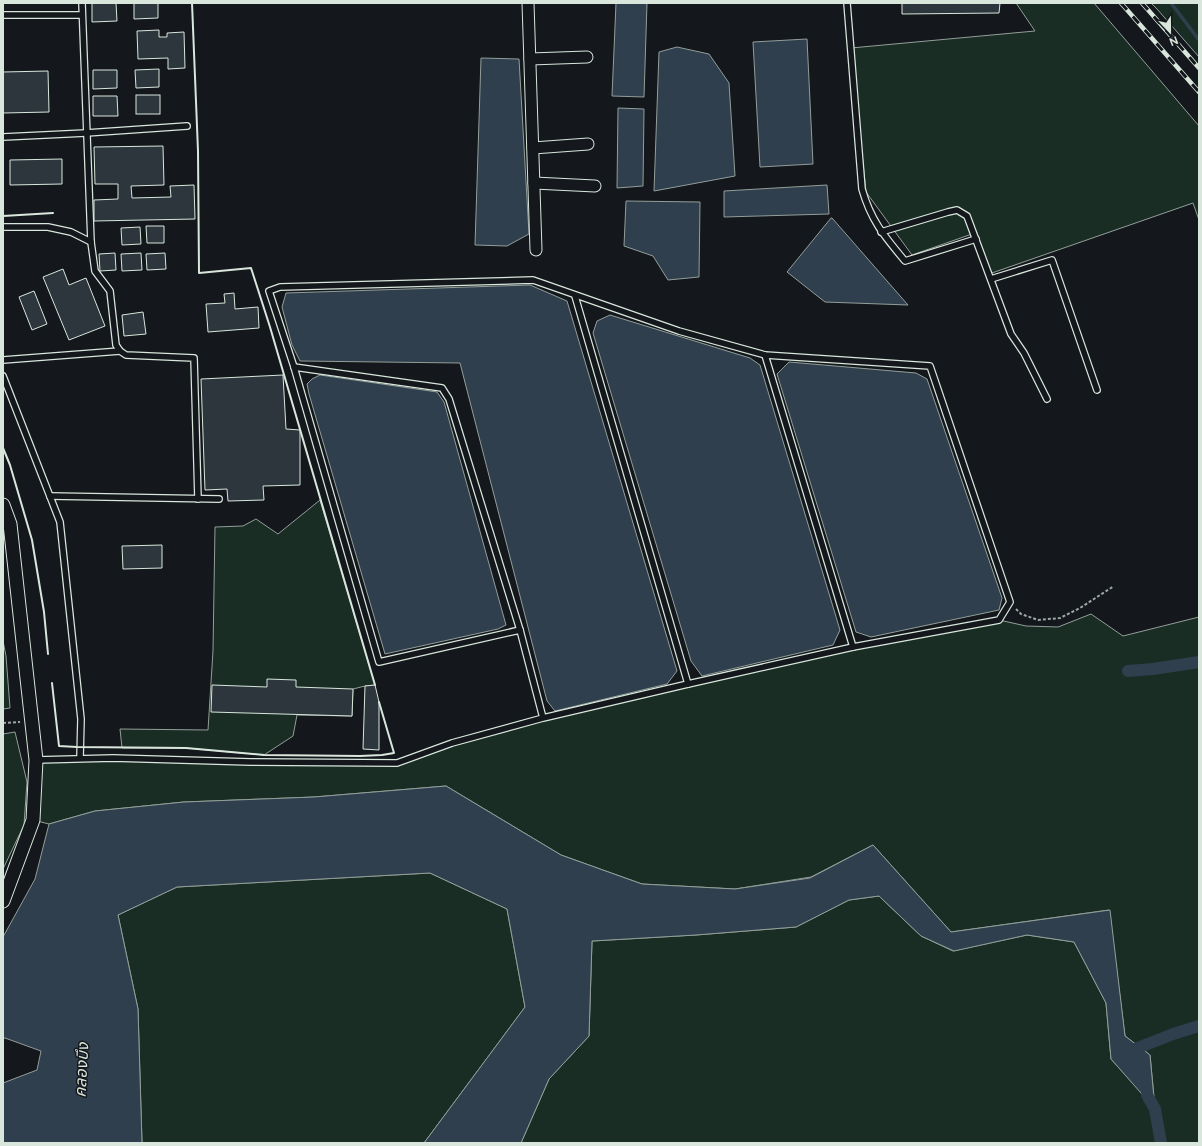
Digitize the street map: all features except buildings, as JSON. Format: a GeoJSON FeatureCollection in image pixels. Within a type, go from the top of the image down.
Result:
{"type":"FeatureCollection","features":[{"type":"Feature","properties":{"kind":"street"},"geometry":{"type":"LineString","coordinates":[[528,3],[536,250]]}},
{"type":"Feature","properties":{"kind":"street"},"geometry":{"type":"LineString","coordinates":[[530,59],[587,57]]}},
{"type":"Feature","properties":{"kind":"street"},"geometry":{"type":"LineString","coordinates":[[533,148],[588,144]]}},
{"type":"Feature","properties":{"kind":"street"},"geometry":{"type":"LineString","coordinates":[[534,184],[595,186]]}},
{"type":"Feature","properties":{"kind":"street"},"geometry":{"type":"LineString","coordinates":[[3,505],[10,524],[36,760],[33,820],[3,901]]}},
{"type":"Feature","properties":{"kind":"lane"},"geometry":{"type":"LineString","coordinates":[[82,3],[91,242],[95,271],[110,291],[116,345],[120,351],[126,355],[194,358],[198,499]]}},
{"type":"Feature","properties":{"kind":"lane"},"geometry":{"type":"LineString","coordinates":[[847,3],[862,189],[870,214],[881,232],[905,261],[976,239]]}},
{"type":"Feature","properties":{"kind":"lane"},"geometry":{"type":"LineString","coordinates":[[3,15],[82,15]]}},
{"type":"Feature","properties":{"kind":"lane"},"geometry":{"type":"LineString","coordinates":[[3,137],[187,126]]}},
{"type":"Feature","properties":{"kind":"lane"},"geometry":{"type":"LineString","coordinates":[[881,232],[957,210],[967,216],[1011,334],[1024,353],[1047,398]]}},
{"type":"Feature","properties":{"kind":"lane"},"geometry":{"type":"LineString","coordinates":[[3,227],[48,227],[71,232],[91,242]]}},
{"type":"Feature","properties":{"kind":"lane"},"geometry":{"type":"LineString","coordinates":[[991,280],[1052,260],[1097,390]]}},
{"type":"Feature","properties":{"kind":"lane"},"geometry":{"type":"LineString","coordinates":[[36,760],[113,758],[250,762],[397,763],[452,743],[544,718],[853,647],[999,620],[1010,602],[930,366],[765,355],[679,331],[575,296],[533,280],[280,287],[269,291],[294,367],[379,662],[520,630]]}},
{"type":"Feature","properties":{"kind":"lane"},"geometry":{"type":"LineString","coordinates":[[575,296],[688,684]]}},
{"type":"Feature","properties":{"kind":"lane"},"geometry":{"type":"LineString","coordinates":[[3,360],[120,351]]}},
{"type":"Feature","properties":{"kind":"lane"},"geometry":{"type":"LineString","coordinates":[[765,355],[853,647]]}},
{"type":"Feature","properties":{"kind":"lane"},"geometry":{"type":"LineString","coordinates":[[294,367],[442,388],[449,399],[520,630],[544,718]]}},
{"type":"Feature","properties":{"kind":"lane"},"geometry":{"type":"LineString","coordinates":[[3,376],[60,522],[81,719],[80,758]]}},
{"type":"Feature","properties":{"kind":"lane"},"geometry":{"type":"LineString","coordinates":[[50,496],[220,499]]}},
{"type":"Feature","properties":{"kind":"path"},"geometry":{"type":"LineString","coordinates":[[1010,602],[1021,614],[1038,620],[1060,618],[1080,608],[1114,586]]}},
{"type":"Feature","properties":{"kind":"path"},"geometry":{"type":"LineString","coordinates":[[3,723],[12,723]]}},
{"type":"Feature","properties":{"kind":"green space"},"geometry":{"type":"Polygon","coordinates":[[[1016,3],[1094,3],[1199,126],[1199,220],[1193,203],[989,274],[972,234],[912,255],[866,192],[851,48],[1035,31],[1016,3]]]}},
{"type":"Feature","properties":{"kind":"green space"},"geometry":{"type":"Polygon","coordinates":[[[1151,3],[1199,3],[1199,57],[1157,9],[1151,3]]]}},
{"type":"Feature","properties":{"kind":"green space"},"geometry":{"type":"Polygon","coordinates":[[[320,500],[375,685],[353,689],[352,716],[297,715],[293,736],[264,755],[186,748],[122,748],[120,729],[208,730],[213,651],[215,527],[243,526],[256,519],[278,534],[320,500]]]}},
{"type":"Feature","properties":{"kind":"green space"},"geometry":{"type":"Polygon","coordinates":[[[1091,614],[1123,636],[1199,617],[1199,1143],[521,1143],[549,1079],[589,1036],[592,941],[796,927],[849,900],[879,896],[921,936],[953,951],[1027,935],[1074,942],[1106,1003],[1111,1059],[1155,1108],[1150,1055],[1125,1036],[1109,910],[951,932],[873,845],[811,877],[735,889],[642,884],[561,855],[446,786],[314,797],[184,802],[95,811],[49,824],[33,820],[36,760],[397,763],[452,743],[543,718],[853,647],[999,620],[1026,626],[1058,627],[1091,614]]]}},
{"type":"Feature","properties":{"kind":"green space"},"geometry":{"type":"Polygon","coordinates":[[[3,641],[6,656],[10,708],[3,709],[3,641]]]}},
{"type":"Feature","properties":{"kind":"green space"},"geometry":{"type":"Polygon","coordinates":[[[15,732],[27,782],[24,825],[3,869],[3,734],[15,732]]]}},
{"type":"Feature","properties":{"kind":"green space"},"geometry":{"type":"Polygon","coordinates":[[[430,873],[507,909],[525,1007],[424,1143],[142,1143],[138,1009],[118,915],[177,887],[430,873]]]}},
{"type":"Feature","properties":{"kind":"water"},"geometry":{"type":"Polygon","coordinates":[[[616,3],[647,3],[644,97],[612,96],[616,3]]]}},
{"type":"Feature","properties":{"kind":"water"},"geometry":{"type":"Polygon","coordinates":[[[807,39],[813,164],[760,167],[753,42],[807,39]]]}},
{"type":"Feature","properties":{"kind":"water"},"geometry":{"type":"Polygon","coordinates":[[[677,47],[709,54],[729,83],[735,176],[654,191],[659,52],[677,47]]]}},
{"type":"Feature","properties":{"kind":"water"},"geometry":{"type":"Polygon","coordinates":[[[481,58],[519,59],[529,234],[507,246],[475,245],[481,58]]]}},
{"type":"Feature","properties":{"kind":"water"},"geometry":{"type":"Polygon","coordinates":[[[618,108],[644,109],[643,186],[617,188],[618,108]]]}},
{"type":"Feature","properties":{"kind":"water"},"geometry":{"type":"Polygon","coordinates":[[[827,185],[829,214],[724,217],[724,191],[827,185]]]}},
{"type":"Feature","properties":{"kind":"water"},"geometry":{"type":"Polygon","coordinates":[[[626,201],[700,202],[699,277],[668,280],[653,256],[624,246],[626,201]]]}},
{"type":"Feature","properties":{"kind":"water"},"geometry":{"type":"Polygon","coordinates":[[[831,218],[908,305],[825,302],[787,272],[831,218]]]}},
{"type":"Feature","properties":{"kind":"water"},"geometry":{"type":"Polygon","coordinates":[[[530,285],[567,301],[677,671],[667,684],[555,711],[547,701],[460,363],[300,361],[292,345],[282,307],[286,293],[530,285]]]}},
{"type":"Feature","properties":{"kind":"water"},"geometry":{"type":"Polygon","coordinates":[[[610,315],[750,358],[760,365],[840,630],[833,645],[702,676],[691,661],[593,333],[597,321],[610,315]]]}},
{"type":"Feature","properties":{"kind":"water"},"geometry":{"type":"Polygon","coordinates":[[[789,362],[916,373],[927,379],[1002,598],[999,610],[871,637],[856,632],[777,374],[789,362]]]}},
{"type":"Feature","properties":{"kind":"water"},"geometry":{"type":"Polygon","coordinates":[[[320,375],[437,392],[444,402],[506,625],[498,629],[385,654],[309,394],[307,384],[312,379],[320,375]]]}},
{"type":"Feature","properties":{"kind":"water","name":"คลองบึง"},"geometry":{"type":"Polygon","coordinates":[[[446,786],[561,855],[642,884],[735,889],[810,878],[873,845],[951,932],[1110,910],[1125,1036],[1150,1055],[1155,1109],[1111,1059],[1106,1003],[1074,942],[1027,935],[954,951],[921,936],[879,896],[849,900],[796,927],[592,941],[589,1036],[549,1079],[521,1143],[424,1143],[525,1007],[507,909],[430,873],[177,887],[118,915],[138,1009],[142,1143],[3,1143],[3,1083],[37,1070],[41,1051],[3,1038],[3,937],[35,879],[49,824],[95,811],[184,802],[314,797],[446,786]]]}},
{"type":"Feature","properties":{"kind":"waterway"},"geometry":{"type":"LineString","coordinates":[[1171,3],[1199,40]]}},
{"type":"Feature","properties":{"kind":"waterway"},"geometry":{"type":"LineString","coordinates":[[1128,671],[1199,662]]}},
{"type":"Feature","properties":{"kind":"waterway"},"geometry":{"type":"LineString","coordinates":[[1125,1053],[1173,1034],[1199,1026]]}},
{"type":"Feature","properties":{"kind":"waterway"},"geometry":{"type":"LineString","coordinates":[[1147,1095],[1155,1109],[1161,1143]]}},
{"type":"Feature","properties":{"kind":"railway"},"geometry":{"type":"LineString","coordinates":[[1121,3],[1199,92]]}},
{"type":"Feature","properties":{"kind":"railway"},"geometry":{"type":"LineString","coordinates":[[1142,3],[1199,68]]}},
{"type":"Feature","properties":{"kind":"wall"},"geometry":{"type":"LineString","coordinates":[[192,3],[198,151],[199,273],[251,268],[270,327],[375,685]]}},
{"type":"Feature","properties":{"kind":"wall"},"geometry":{"type":"LineString","coordinates":[[3,216],[53,213]]}},
{"type":"Feature","properties":{"kind":"wall"},"geometry":{"type":"LineString","coordinates":[[3,448],[10,465],[32,540],[44,612],[48,654]]}},
{"type":"Feature","properties":{"kind":"wall"},"geometry":{"type":"LineString","coordinates":[[52,683],[59,746],[186,748],[264,755],[360,756],[394,753],[379,702]]}}]}
